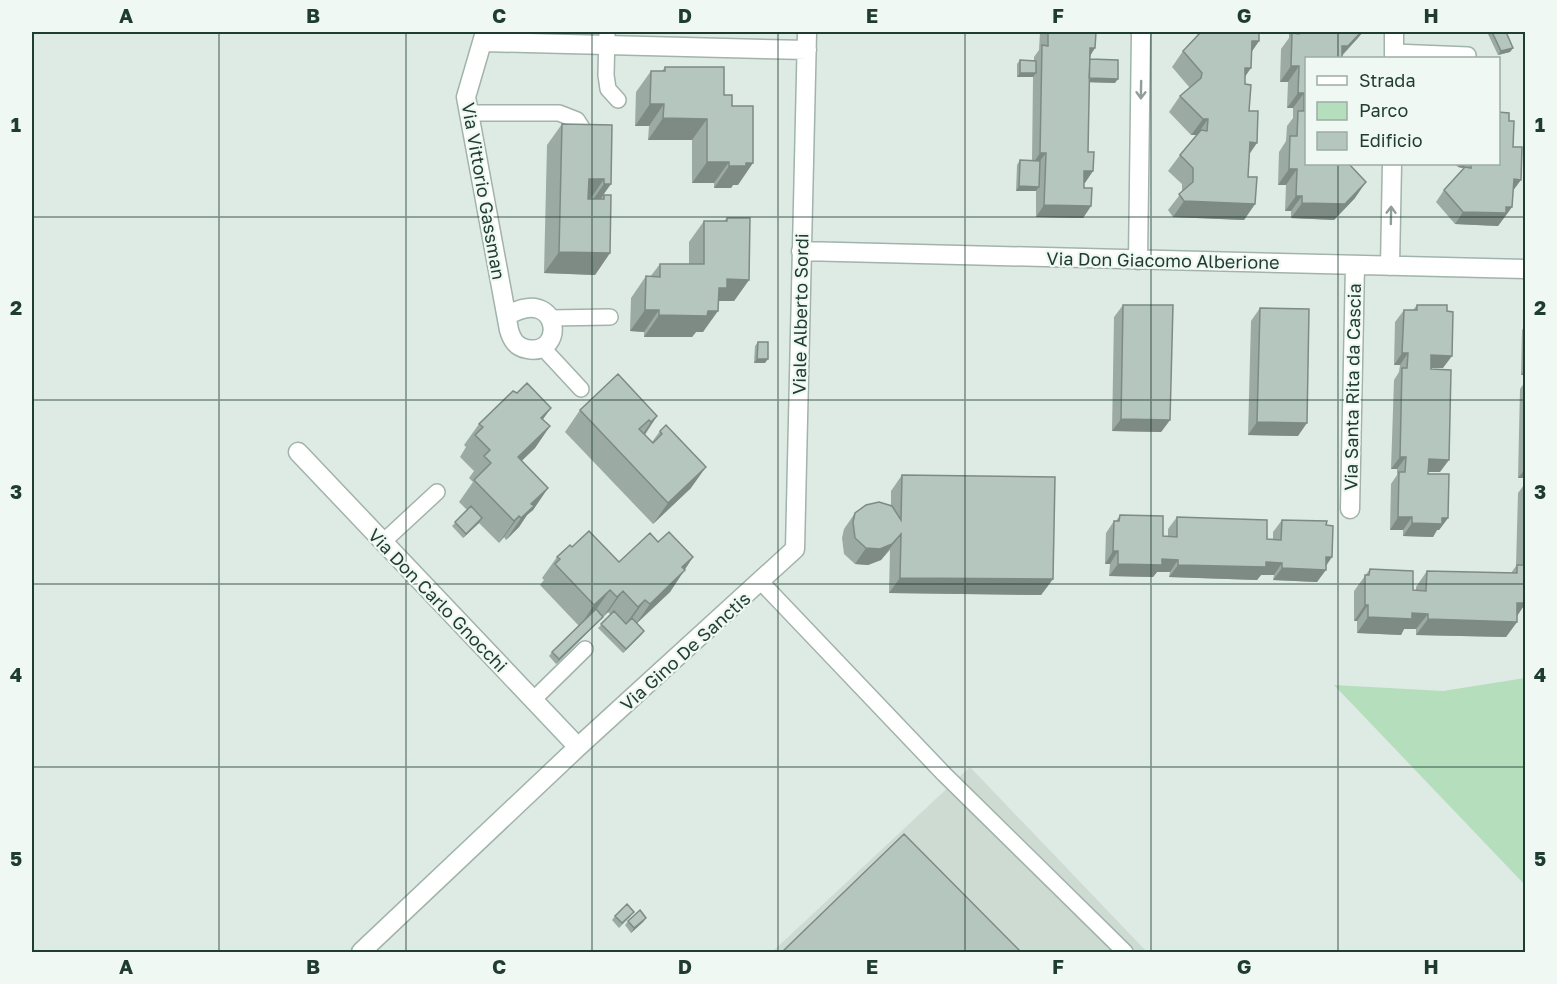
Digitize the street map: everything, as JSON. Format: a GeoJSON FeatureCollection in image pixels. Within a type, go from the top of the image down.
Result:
{"type":"FeatureCollection","features":[{"type":"Feature","properties":{"kind":"street","name":"Viale Alberto Sordi"},"geometry":{"type":"LineString","coordinates":[[761,582],[795,549],[807,32]]}},
{"type":"Feature","properties":{"kind":"street"},"geometry":{"type":"LineString","coordinates":[[1138,260],[1142,32]]}},
{"type":"Feature","properties":{"kind":"street"},"geometry":{"type":"LineString","coordinates":[[1394,32],[1394,55]]}},
{"type":"Feature","properties":{"kind":"street"},"geometry":{"type":"LineString","coordinates":[[484,37],[607,38],[807,50]]}},
{"type":"Feature","properties":{"kind":"street","name":"Via Vittorio Gassman"},"geometry":{"type":"LineString","coordinates":[[484,37],[466,97],[509,330],[513,342],[523,348],[533,350],[542,347]]}},
{"type":"Feature","properties":{"kind":"street"},"geometry":{"type":"LineString","coordinates":[[1390,266],[1392,165]]}},
{"type":"Feature","properties":{"kind":"street","name":"Via Don Giacomo Alberione"},"geometry":{"type":"LineString","coordinates":[[801,251],[1526,269]]}},
{"type":"Feature","properties":{"kind":"street","name":"Via Santa Rita da Cascia"},"geometry":{"type":"LineString","coordinates":[[1350,509],[1355,265]]}},
{"type":"Feature","properties":{"kind":"street"},"geometry":{"type":"LineString","coordinates":[[507,316],[519,309],[533,307],[544,310],[550,318],[553,334],[549,343],[542,347]]}},
{"type":"Feature","properties":{"kind":"street","name":"Via Don Carlo Gnocchi"},"geometry":{"type":"LineString","coordinates":[[298,452],[578,747]]}},
{"type":"Feature","properties":{"kind":"street","name":"Via Gino De Sanctis"},"geometry":{"type":"LineString","coordinates":[[361,952],[578,747],[761,582]]}},
{"type":"Feature","properties":{"kind":"lane"},"geometry":{"type":"LineString","coordinates":[[607,38],[608,89],[618,99]]}},
{"type":"Feature","properties":{"kind":"lane"},"geometry":{"type":"LineString","coordinates":[[1394,55],[1468,55]]}},
{"type":"Feature","properties":{"kind":"lane"},"geometry":{"type":"LineString","coordinates":[[469,113],[559,113],[577,120],[584,131]]}},
{"type":"Feature","properties":{"kind":"lane"},"geometry":{"type":"LineString","coordinates":[[550,318],[610,317]]}},
{"type":"Feature","properties":{"kind":"lane"},"geometry":{"type":"LineString","coordinates":[[542,347],[581,389]]}},
{"type":"Feature","properties":{"kind":"lane"},"geometry":{"type":"LineString","coordinates":[[383,542],[437,492]]}},
{"type":"Feature","properties":{"kind":"lane","name":"Via Gino De Sanctis"},"geometry":{"type":"LineString","coordinates":[[761,582],[944,774],[1125,952]]}},
{"type":"Feature","properties":{"kind":"lane"},"geometry":{"type":"LineString","coordinates":[[533,700],[585,649]]}},
{"type":"Feature","properties":{"kind":"shaded area"},"geometry":{"type":"Polygon","coordinates":[[[970,767],[1147,952],[772,952],[970,767]]]}},
{"type":"Feature","properties":{"kind":"green space"},"geometry":{"type":"Polygon","coordinates":[[[1526,678],[1525,885],[1334,685],[1443,691],[1526,678]]]}},
{"type":"Feature","properties":{"kind":"building"},"geometry":{"type":"Polygon","coordinates":[[[1048,32],[1096,32],[1095,48],[1090,48],[1088,152],[1094,152],[1093,171],[1084,171],[1084,188],[1092,188],[1091,206],[1044,205],[1046,153],[1040,153],[1042,45],[1048,46],[1048,32]]]}},
{"type":"Feature","properties":{"kind":"building"},"geometry":{"type":"Polygon","coordinates":[[[1201,32],[1259,32],[1259,41],[1252,41],[1251,68],[1245,68],[1245,84],[1251,85],[1249,111],[1258,111],[1257,143],[1250,142],[1248,177],[1257,177],[1255,204],[1184,201],[1179,194],[1193,182],[1193,168],[1180,155],[1201,130],[1207,131],[1208,119],[1203,119],[1180,96],[1201,78],[1202,73],[1183,51],[1201,32]]]}},
{"type":"Feature","properties":{"kind":"building"},"geometry":{"type":"Polygon","coordinates":[[[1300,32],[1361,32],[1348,46],[1342,46],[1342,57],[1305,57],[1305,165],[1350,165],[1366,182],[1345,204],[1302,203],[1302,196],[1296,196],[1297,169],[1289,169],[1290,136],[1297,136],[1298,111],[1304,111],[1304,93],[1298,93],[1299,66],[1291,66],[1292,33],[1299,34],[1300,32]]]}},
{"type":"Feature","properties":{"kind":"building"},"geometry":{"type":"Polygon","coordinates":[[[1492,32],[1506,32],[1513,48],[1501,51],[1492,32]]]}},
{"type":"Feature","properties":{"kind":"building"},"geometry":{"type":"Polygon","coordinates":[[[1090,59],[1118,60],[1118,79],[1089,78],[1090,59]]]}},
{"type":"Feature","properties":{"kind":"building"},"geometry":{"type":"Polygon","coordinates":[[[1020,60],[1036,61],[1036,73],[1020,73],[1020,60]]]}},
{"type":"Feature","properties":{"kind":"building"},"geometry":{"type":"Polygon","coordinates":[[[665,67],[724,67],[724,95],[732,95],[732,106],[753,106],[753,163],[746,163],[746,166],[729,166],[729,162],[707,162],[707,119],[663,118],[664,104],[650,104],[651,71],[665,71],[665,67]]]}},
{"type":"Feature","properties":{"kind":"building"},"geometry":{"type":"Polygon","coordinates":[[[1500,112],[1509,113],[1509,121],[1514,121],[1513,147],[1522,147],[1521,180],[1514,179],[1512,207],[1506,207],[1506,213],[1463,212],[1444,190],[1465,167],[1471,168],[1471,165],[1500,165],[1500,112]]]}},
{"type":"Feature","properties":{"kind":"building"},"geometry":{"type":"Polygon","coordinates":[[[562,124],[612,125],[611,184],[604,184],[604,179],[589,179],[588,199],[604,199],[604,195],[611,195],[610,253],[559,252],[562,124]]]}},
{"type":"Feature","properties":{"kind":"building"},"geometry":{"type":"Polygon","coordinates":[[[1020,160],[1040,161],[1039,187],[1019,186],[1020,160]]]}},
{"type":"Feature","properties":{"kind":"building"},"geometry":{"type":"Polygon","coordinates":[[[727,218],[750,218],[749,280],[727,279],[727,288],[719,288],[718,311],[708,311],[707,316],[659,315],[659,310],[645,310],[646,276],[660,277],[660,264],[704,264],[704,221],[727,221],[727,218]]]}},
{"type":"Feature","properties":{"kind":"building"},"geometry":{"type":"Polygon","coordinates":[[[1123,305],[1173,305],[1170,420],[1121,419],[1123,305]]]}},
{"type":"Feature","properties":{"kind":"building"},"geometry":{"type":"Polygon","coordinates":[[[1417,305],[1447,305],[1447,311],[1453,312],[1452,356],[1431,355],[1431,369],[1451,370],[1449,460],[1429,459],[1428,474],[1449,474],[1448,518],[1442,518],[1442,524],[1412,523],[1412,517],[1398,517],[1399,472],[1405,472],[1406,457],[1400,457],[1402,368],[1407,368],[1408,353],[1402,353],[1404,310],[1417,310],[1417,305]]]}},
{"type":"Feature","properties":{"kind":"building"},"geometry":{"type":"Polygon","coordinates":[[[1260,308],[1309,309],[1307,423],[1257,422],[1260,308]]]}},
{"type":"Feature","properties":{"kind":"building"},"geometry":{"type":"Polygon","coordinates":[[[758,342],[768,342],[768,359],[757,359],[758,342]]]}},
{"type":"Feature","properties":{"kind":"building"},"geometry":{"type":"Polygon","coordinates":[[[618,374],[657,416],[639,429],[653,443],[662,434],[660,431],[666,425],[706,467],[668,503],[580,410],[618,374]]]}},
{"type":"Feature","properties":{"kind":"building"},"geometry":{"type":"Polygon","coordinates":[[[527,383],[551,408],[541,418],[550,426],[518,457],[548,488],[531,504],[534,506],[514,521],[474,480],[491,463],[484,456],[490,450],[475,435],[483,427],[479,424],[513,391],[517,393],[527,383]]]}},
{"type":"Feature","properties":{"kind":"building"},"geometry":{"type":"Polygon","coordinates":[[[902,475],[1055,477],[1053,579],[900,578],[901,534],[892,544],[880,549],[866,548],[855,538],[853,522],[855,513],[866,505],[879,502],[892,506],[901,520],[902,475]]]}},
{"type":"Feature","properties":{"kind":"building"},"geometry":{"type":"Polygon","coordinates":[[[471,506],[482,518],[466,534],[455,522],[471,506]]]}},
{"type":"Feature","properties":{"kind":"building"},"geometry":{"type":"Polygon","coordinates":[[[1120,515],[1163,516],[1163,536],[1177,537],[1177,517],[1267,520],[1267,539],[1281,540],[1282,520],[1327,521],[1326,525],[1333,526],[1332,557],[1326,557],[1326,570],[1282,568],[1282,563],[1266,562],[1266,567],[1178,565],[1178,560],[1162,559],[1162,565],[1118,564],[1118,551],[1113,551],[1114,521],[1119,521],[1120,515]]]}},
{"type":"Feature","properties":{"kind":"building"},"geometry":{"type":"Polygon","coordinates":[[[589,531],[619,562],[650,533],[658,542],[669,532],[693,557],[682,567],[685,570],[650,604],[645,600],[638,607],[623,591],[617,597],[610,590],[594,605],[555,564],[560,559],[557,557],[589,531]]]}},
{"type":"Feature","properties":{"kind":"building"},"geometry":{"type":"Polygon","coordinates":[[[1517,565],[1526,565],[1526,603],[1517,603],[1517,622],[1428,619],[1428,614],[1412,613],[1412,619],[1368,617],[1368,605],[1365,605],[1365,575],[1369,575],[1370,569],[1413,571],[1413,590],[1426,591],[1427,571],[1517,573],[1517,565]]]}},
{"type":"Feature","properties":{"kind":"building"},"geometry":{"type":"Polygon","coordinates":[[[596,609],[603,617],[559,659],[552,652],[596,609]]]}},
{"type":"Feature","properties":{"kind":"building"},"geometry":{"type":"Polygon","coordinates":[[[614,611],[626,624],[632,618],[644,631],[626,649],[601,624],[614,611]]]}},
{"type":"Feature","properties":{"kind":"building"},"geometry":{"type":"Polygon","coordinates":[[[904,834],[1021,952],[782,952],[904,834]]]}},
{"type":"Feature","properties":{"kind":"building"},"geometry":{"type":"Polygon","coordinates":[[[627,904],[634,912],[622,923],[615,916],[627,904]]]}},
{"type":"Feature","properties":{"kind":"building"},"geometry":{"type":"Polygon","coordinates":[[[640,910],[646,918],[634,928],[628,921],[640,910]]]}}]}
